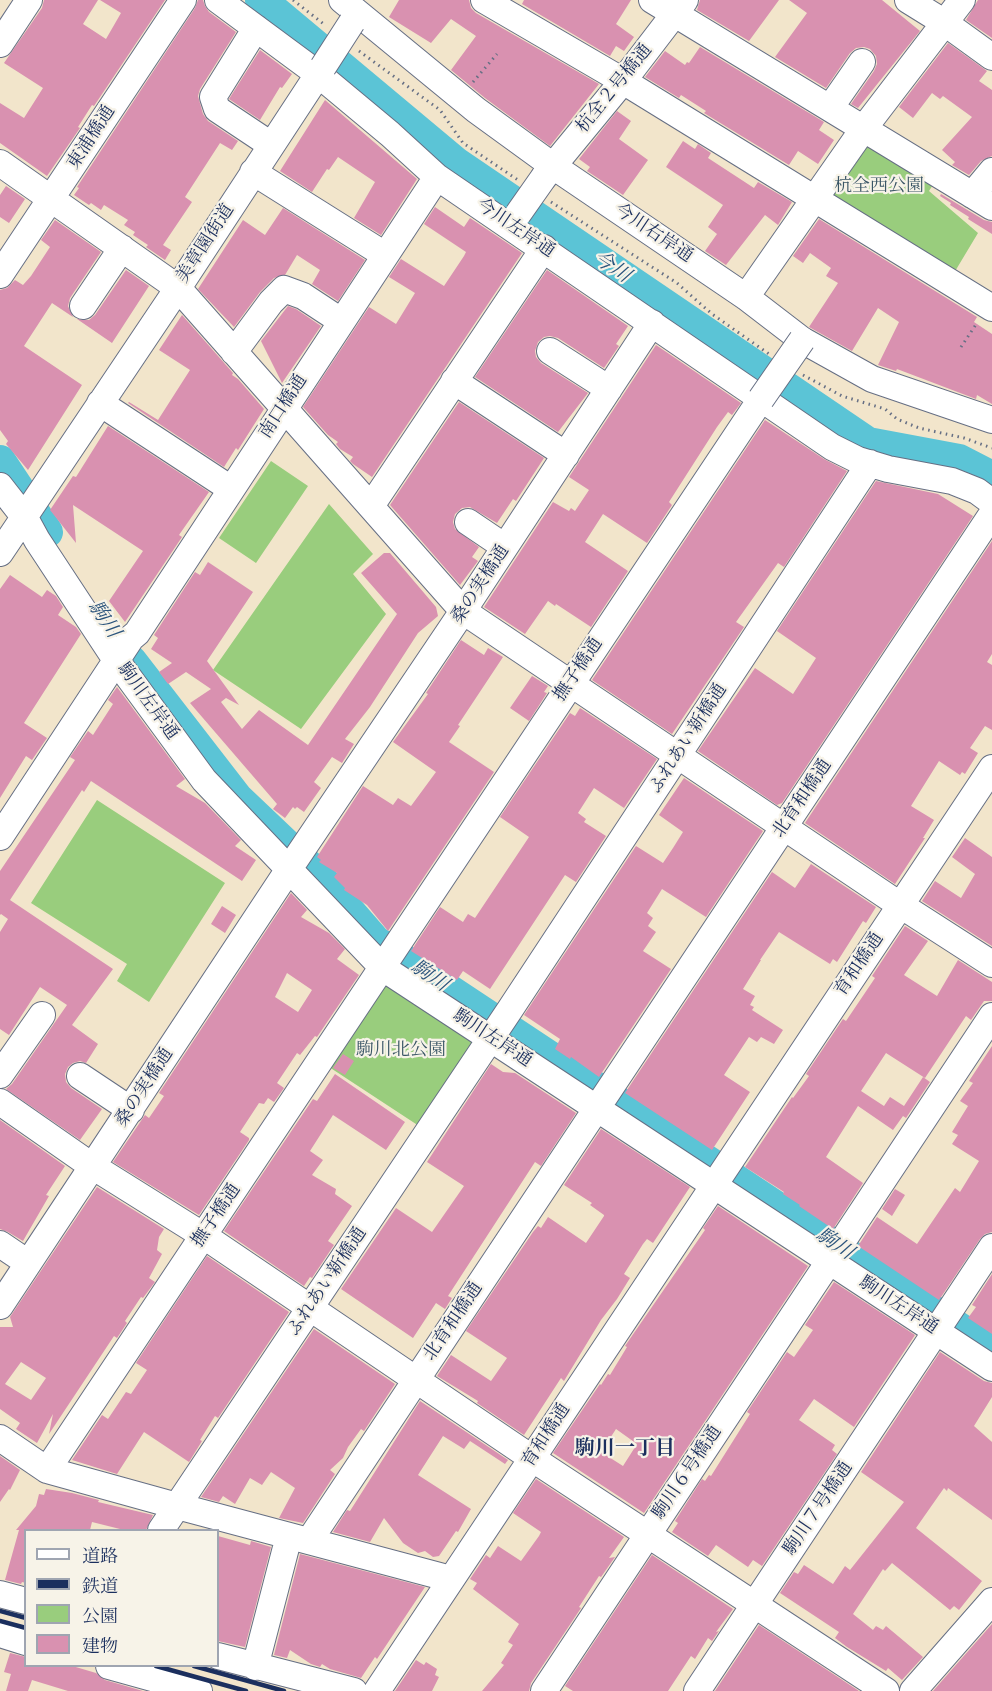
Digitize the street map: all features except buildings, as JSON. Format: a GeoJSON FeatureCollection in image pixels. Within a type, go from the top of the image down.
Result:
{"type":"FeatureCollection","features":[{"type":"Feature","properties":{"kind":"street"},"geometry":{"type":"LineString","coordinates":[[0,44],[29,0]]}},
{"type":"Feature","properties":{"kind":"street","name":"東浦橋通"},"geometry":{"type":"LineString","coordinates":[[0,274],[183,0]]}},
{"type":"Feature","properties":{"kind":"street","name":"今川左岸通"},"geometry":{"type":"LineString","coordinates":[[218,0],[320,71],[437,177],[513,219],[544,248],[832,447],[858,460],[888,470],[952,481],[977,491],[992,502]]}},
{"type":"Feature","properties":{"kind":"street"},"geometry":{"type":"LineString","coordinates":[[484,0],[623,81],[990,307]]}},
{"type":"Feature","properties":{"kind":"street"},"geometry":{"type":"LineString","coordinates":[[652,0],[680,7],[830,108],[982,201],[992,171]]}},
{"type":"Feature","properties":{"kind":"street"},"geometry":{"type":"LineString","coordinates":[[908,0],[992,57]]}},
{"type":"Feature","properties":{"kind":"street"},"geometry":{"type":"LineString","coordinates":[[746,297],[864,128],[962,0]]}},
{"type":"Feature","properties":{"kind":"street","name":"杭全２号橋通"},"geometry":{"type":"LineString","coordinates":[[513,219],[680,7]]}},
{"type":"Feature","properties":{"kind":"street","name":"美章園街道"},"geometry":{"type":"LineString","coordinates":[[27,514],[320,71],[355,9]]}},
{"type":"Feature","properties":{"kind":"street","name":"今川右岸通"},"geometry":{"type":"LineString","coordinates":[[355,9],[549,172],[746,297],[802,340],[872,379],[992,420]]}},
{"type":"Feature","properties":{"kind":"street"},"geometry":{"type":"LineString","coordinates":[[256,28],[213,98],[217,110],[271,145]]}},
{"type":"Feature","properties":{"kind":"street"},"geometry":{"type":"LineString","coordinates":[[830,108],[862,62]]}},
{"type":"Feature","properties":{"kind":"street"},"geometry":{"type":"LineString","coordinates":[[0,163],[178,288],[463,611],[784,828],[992,964]]}},
{"type":"Feature","properties":{"kind":"street"},"geometry":{"type":"LineString","coordinates":[[253,172],[385,255]]}},
{"type":"Feature","properties":{"kind":"street","name":"南口橋通"},"geometry":{"type":"LineString","coordinates":[[3,825],[122,651],[137,633],[437,177]]}},
{"type":"Feature","properties":{"kind":"street"},"geometry":{"type":"LineString","coordinates":[[83,306],[122,248]]}},
{"type":"Feature","properties":{"kind":"street"},"geometry":{"type":"LineString","coordinates":[[370,506],[544,248]]}},
{"type":"Feature","properties":{"kind":"street"},"geometry":{"type":"LineString","coordinates":[[234,352],[271,302],[284,289],[303,296],[341,321]]}},
{"type":"Feature","properties":{"kind":"street","name":"桑の実橋通"},"geometry":{"type":"LineString","coordinates":[[0,1306],[652,323]]}},
{"type":"Feature","properties":{"kind":"street","name":"撫子橋通"},"geometry":{"type":"LineString","coordinates":[[47,1470],[390,958],[570,683],[802,340]]}},
{"type":"Feature","properties":{"kind":"street"},"geometry":{"type":"LineString","coordinates":[[550,351],[609,389]]}},
{"type":"Feature","properties":{"kind":"street"},"geometry":{"type":"LineString","coordinates":[[454,381],[566,455]]}},
{"type":"Feature","properties":{"kind":"street"},"geometry":{"type":"LineString","coordinates":[[100,403],[231,489]]}},
{"type":"Feature","properties":{"kind":"street","name":"ふれあい新橋通"},"geometry":{"type":"LineString","coordinates":[[162,1529],[497,1029],[870,463]]}},
{"type":"Feature","properties":{"kind":"street","name":"駒川左岸通"},"geometry":{"type":"LineString","coordinates":[[0,486],[27,514],[37,540],[122,651],[204,780],[296,859],[390,958],[943,1322],[992,1368]]}},
{"type":"Feature","properties":{"kind":"street"},"geometry":{"type":"LineString","coordinates":[[0,553],[27,514]]}},
{"type":"Feature","properties":{"kind":"street","name":"北育和橋通"},"geometry":{"type":"LineString","coordinates":[[255,1667],[299,1538],[416,1379],[992,514]]}},
{"type":"Feature","properties":{"kind":"street"},"geometry":{"type":"LineString","coordinates":[[468,522],[505,547]]}},
{"type":"Feature","properties":{"kind":"street","name":"育和橋通"},"geometry":{"type":"LineString","coordinates":[[377,1691],[992,768]]}},
{"type":"Feature","properties":{"kind":"street"},"geometry":{"type":"LineString","coordinates":[[0,1075],[42,1015]]}},
{"type":"Feature","properties":{"kind":"street","name":"駒川６号橋通"},"geometry":{"type":"LineString","coordinates":[[544,1691],[992,1016]]}},
{"type":"Feature","properties":{"kind":"street"},"geometry":{"type":"LineString","coordinates":[[80,1076],[131,1110]]}},
{"type":"Feature","properties":{"kind":"street"},"geometry":{"type":"LineString","coordinates":[[0,1102],[93,1166],[204,1236],[533,1459],[886,1691]]}},
{"type":"Feature","properties":{"kind":"street"},"geometry":{"type":"LineString","coordinates":[[0,1245],[28,1263]]}},
{"type":"Feature","properties":{"kind":"street","name":"駒川７号橋通"},"geometry":{"type":"LineString","coordinates":[[697,1691],[992,1248]]}},
{"type":"Feature","properties":{"kind":"street"},"geometry":{"type":"LineString","coordinates":[[0,1438],[47,1470],[451,1579]]}},
{"type":"Feature","properties":{"kind":"street"},"geometry":{"type":"LineString","coordinates":[[0,1594],[24,1600]]}},
{"type":"Feature","properties":{"kind":"street"},"geometry":{"type":"LineString","coordinates":[[913,1691],[992,1601]]}},
{"type":"Feature","properties":{"kind":"street"},"geometry":{"type":"LineString","coordinates":[[0,1634],[24,1641]]}},
{"type":"Feature","properties":{"kind":"street"},"geometry":{"type":"LineString","coordinates":[[219,1656],[354,1691]]}},
{"type":"Feature","properties":{"kind":"street"},"geometry":{"type":"LineString","coordinates":[[116,1667],[199,1691]]}},
{"type":"Feature","properties":{"kind":"path"},"geometry":{"type":"LineString","coordinates":[[461,98],[497,54]]}},
{"type":"Feature","properties":{"kind":"path"},"geometry":{"type":"LineString","coordinates":[[961,347],[990,307]]}},
{"type":"Feature","properties":{"kind":"green space","name":"杭全西公園"},"geometry":{"type":"Polygon","coordinates":[[[871,141],[934,183],[929,191],[978,233],[954,273],[831,197],[860,144],[871,141]]]}},
{"type":"Feature","properties":{"kind":"green space"},"geometry":{"type":"Polygon","coordinates":[[[271,461],[308,486],[256,563],[219,538],[271,461]]]}},
{"type":"Feature","properties":{"kind":"green space"},"geometry":{"type":"Polygon","coordinates":[[[329,504],[373,554],[353,574],[386,614],[301,729],[213,670],[329,504]]]}},
{"type":"Feature","properties":{"kind":"green space"},"geometry":{"type":"Polygon","coordinates":[[[97,800],[225,883],[149,1002],[117,981],[127,964],[31,903],[97,800]]]}},
{"type":"Feature","properties":{"kind":"green space","name":"駒川北公園"},"geometry":{"type":"Polygon","coordinates":[[[385,976],[478,1037],[419,1126],[326,1065],[385,976]]]}},
{"type":"Feature","properties":{"kind":"waterway","name":"今川"},"geometry":{"type":"LineString","coordinates":[[261,0],[456,163],[868,443],[959,460],[992,477]]}},
{"type":"Feature","properties":{"kind":"waterway","name":"駒川"},"geometry":{"type":"LineString","coordinates":[[0,461],[47,532]]}},
{"type":"Feature","properties":{"kind":"waterway","name":"駒川"},"geometry":{"type":"LineString","coordinates":[[131,661],[237,798],[315,872],[375,941],[992,1350]]}},
{"type":"Feature","properties":{"kind":"railway"},"geometry":{"type":"LineString","coordinates":[[0,1611],[24,1617]]}},
{"type":"Feature","properties":{"kind":"railway"},"geometry":{"type":"LineString","coordinates":[[0,1621],[24,1627]]}},
{"type":"Feature","properties":{"kind":"railway"},"geometry":{"type":"LineString","coordinates":[[160,1667],[246,1691]]}},
{"type":"Feature","properties":{"kind":"railway"},"geometry":{"type":"LineString","coordinates":[[198,1667],[284,1691]]}},
{"type":"Feature","properties":{"kind":"district","name":"駒川一丁目"},"geometry":{"type":"Point","coordinates":[625,1450]}}]}
